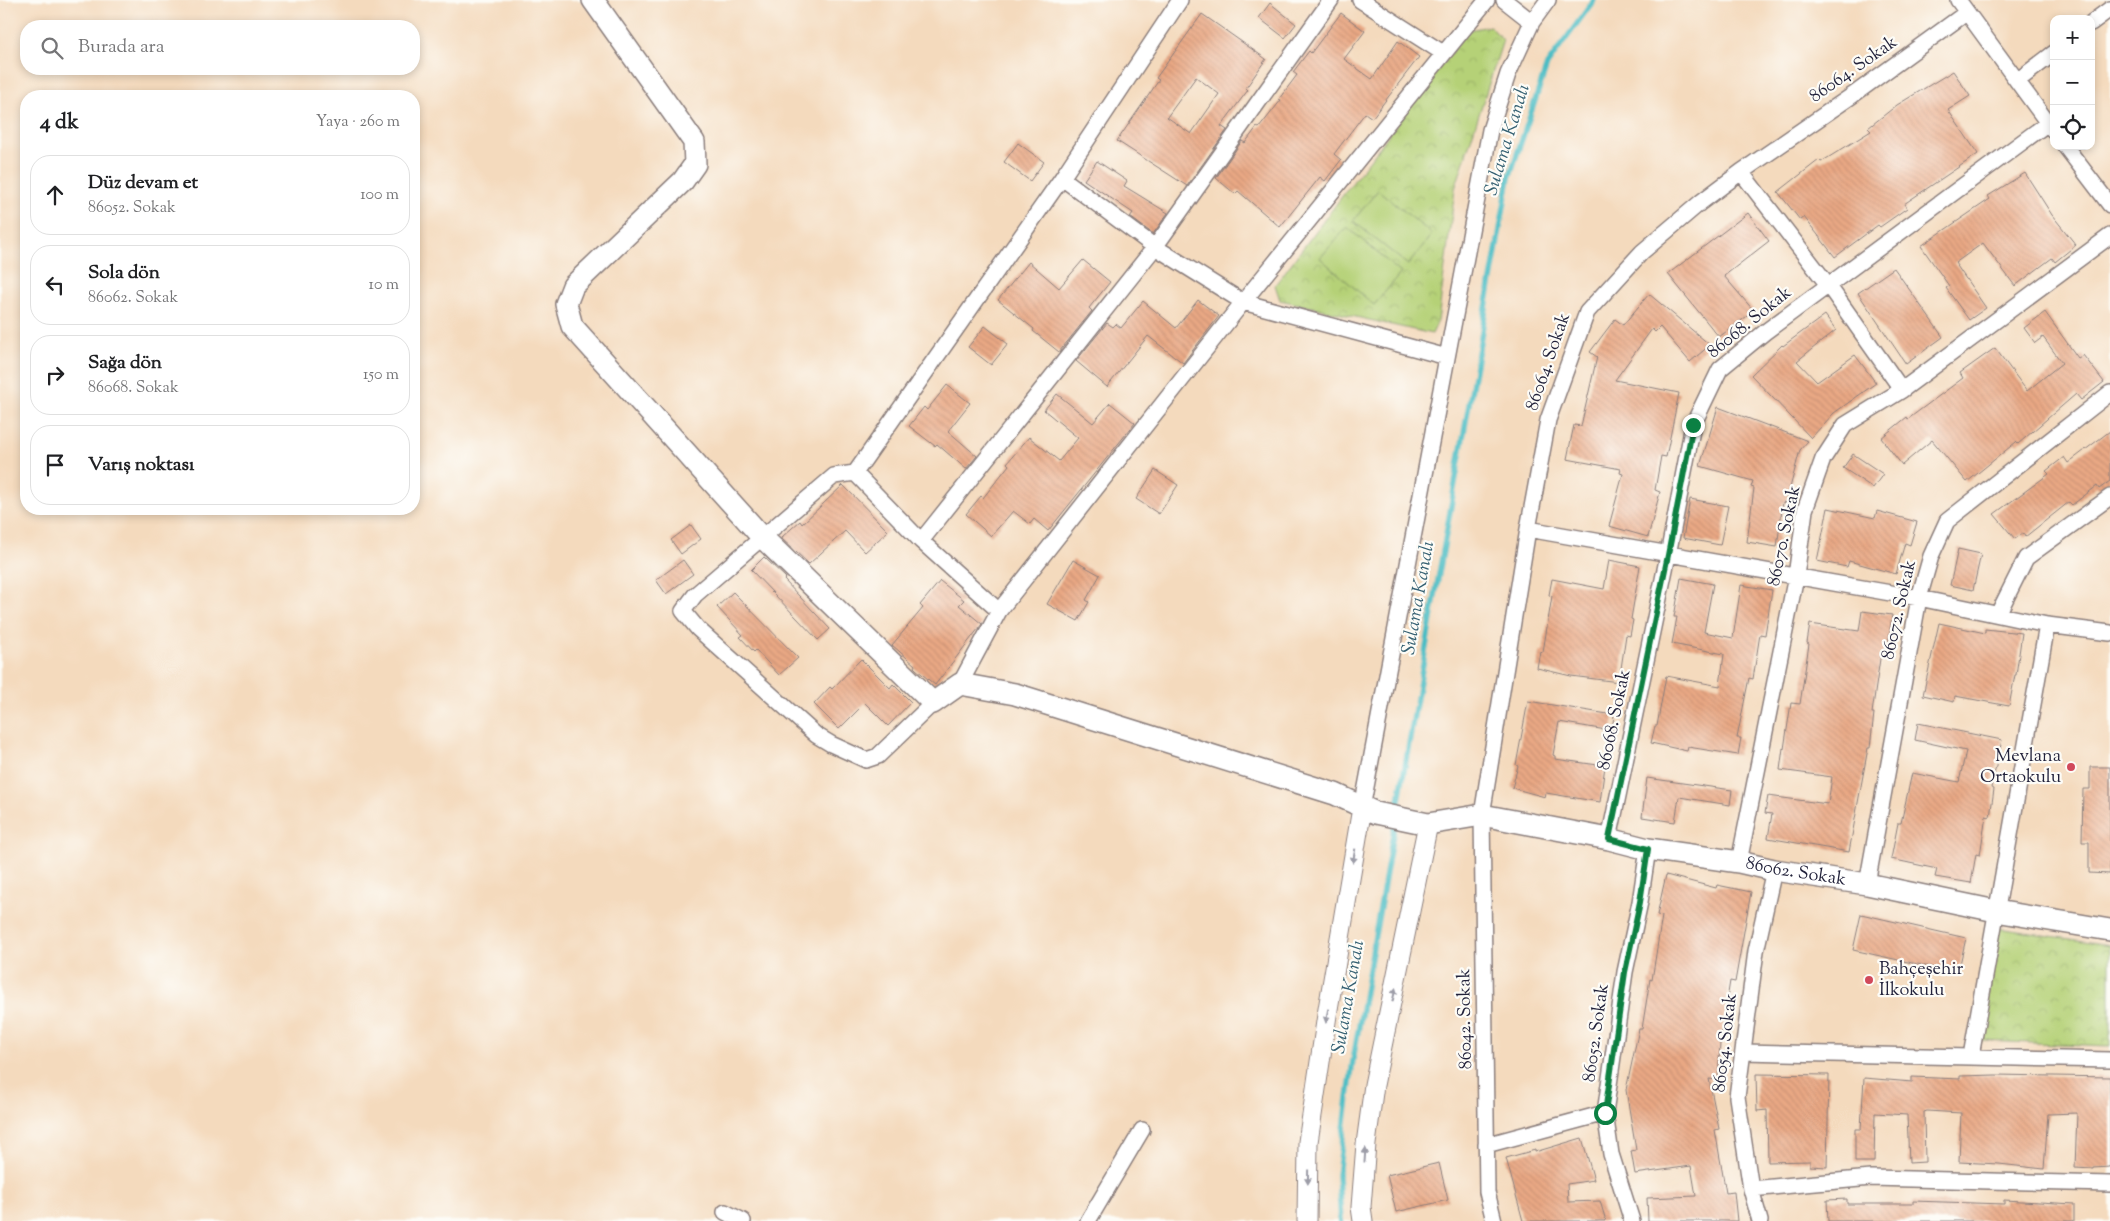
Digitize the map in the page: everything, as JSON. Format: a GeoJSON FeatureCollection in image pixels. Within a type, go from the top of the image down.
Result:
{"type":"FeatureCollection","features":[{"type":"Feature","properties":{"kind":"main road"},"geometry":{"type":"LineString","coordinates":[[593,0],[694,142],[695,164],[683,181],[573,286],[566,304],[572,326],[762,536],[933,703],[960,684],[1014,694],[1335,794],[1369,811],[1422,822],[1482,815]]}},
{"type":"Feature","properties":{"kind":"main road","name":"86062. Sokak"},"geometry":{"type":"LineString","coordinates":[[1482,815],[1609,839],[1648,849],[1739,862],[1774,870],[1867,884],[1996,911],[2110,930]]}},
{"type":"Feature","properties":{"kind":"street"},"geometry":{"type":"LineString","coordinates":[[933,703],[878,756],[866,760],[816,735],[698,629],[683,611],[695,595],[834,476],[855,473],[1062,178],[1180,0]]}},
{"type":"Feature","properties":{"kind":"street"},"geometry":{"type":"LineString","coordinates":[[921,541],[1155,247],[1330,0]]}},
{"type":"Feature","properties":{"kind":"street"},"geometry":{"type":"LineString","coordinates":[[1360,0],[1443,53]]}},
{"type":"Feature","properties":{"kind":"street"},"geometry":{"type":"LineString","coordinates":[[960,684],[999,611],[1243,302],[1487,0]]}},
{"type":"Feature","properties":{"kind":"street"},"geometry":{"type":"LineString","coordinates":[[1504,0],[1532,22]]}},
{"type":"Feature","properties":{"kind":"street"},"geometry":{"type":"LineString","coordinates":[[1307,1221],[1308,1142],[1327,1015],[1369,811],[1447,357],[1490,130],[1508,74],[1532,22],[1548,0]]}},
{"type":"Feature","properties":{"kind":"street"},"geometry":{"type":"LineString","coordinates":[[1962,6],[2050,126]]}},
{"type":"Feature","properties":{"kind":"street","name":"86064. Sokak"},"geometry":{"type":"LineString","coordinates":[[1482,815],[1528,529],[1548,420],[1587,312],[1642,252],[1701,202],[1962,6]]}},
{"type":"Feature","properties":{"kind":"street"},"geometry":{"type":"LineString","coordinates":[[2095,20],[2110,9]]}},
{"type":"Feature","properties":{"kind":"street"},"geometry":{"type":"LineString","coordinates":[[2017,81],[2050,56]]}},
{"type":"Feature","properties":{"kind":"street","name":"86068. Sokak"},"geometry":{"type":"LineString","coordinates":[[1609,839],[1693,425],[1720,369],[1765,332],[1828,285],[2050,128]]}},
{"type":"Feature","properties":{"kind":"street"},"geometry":{"type":"LineString","coordinates":[[2069,150],[2105,187],[2110,205]]}},
{"type":"Feature","properties":{"kind":"street"},"geometry":{"type":"LineString","coordinates":[[1741,172],[1828,285],[1902,390]]}},
{"type":"Feature","properties":{"kind":"street"},"geometry":{"type":"LineString","coordinates":[[1062,178],[1155,247],[1243,302],[1447,357]]}},
{"type":"Feature","properties":{"kind":"street","name":"86070. Sokak"},"geometry":{"type":"LineString","coordinates":[[1739,862],[1796,576],[1805,510],[1823,458],[1845,425],[1902,390],[2110,236]]}},
{"type":"Feature","properties":{"kind":"street","name":"86072. Sokak"},"geometry":{"type":"LineString","coordinates":[[1867,884],[1919,598],[1931,556],[1947,521],[2110,393]]}},
{"type":"Feature","properties":{"kind":"street"},"geometry":{"type":"LineString","coordinates":[[855,473],[921,541],[999,611]]}},
{"type":"Feature","properties":{"kind":"street"},"geometry":{"type":"LineString","coordinates":[[1998,614],[2026,558],[2110,496]]}},
{"type":"Feature","properties":{"kind":"street"},"geometry":{"type":"LineString","coordinates":[[1528,529],[1919,598],[2047,626],[2110,633]]}},
{"type":"Feature","properties":{"kind":"street"},"geometry":{"type":"LineString","coordinates":[[1971,1056],[2047,626]]}},
{"type":"Feature","properties":{"kind":"street","name":"86042. Sokak"},"geometry":{"type":"LineString","coordinates":[[1482,815],[1487,1192],[1494,1221]]}},
{"type":"Feature","properties":{"kind":"street"},"geometry":{"type":"LineString","coordinates":[[1363,1221],[1361,1207],[1366,1144],[1374,1085],[1422,822]]}},
{"type":"Feature","properties":{"kind":"street","name":"86052. Sokak"},"geometry":{"type":"LineString","coordinates":[[1632,1221],[1611,1154],[1605,1113],[1625,972],[1640,902],[1648,849]]}},
{"type":"Feature","properties":{"kind":"street","name":"86054. Sokak"},"geometry":{"type":"LineString","coordinates":[[1760,1221],[1751,1189],[1737,1098],[1756,951],[1774,870]]}},
{"type":"Feature","properties":{"kind":"street"},"geometry":{"type":"LineString","coordinates":[[1743,1052],[2110,1060]]}},
{"type":"Feature","properties":{"kind":"street"},"geometry":{"type":"LineString","coordinates":[[1486,1145],[1605,1113]]}},
{"type":"Feature","properties":{"kind":"street"},"geometry":{"type":"LineString","coordinates":[[1088,1221],[1142,1130]]}},
{"type":"Feature","properties":{"kind":"street"},"geometry":{"type":"LineString","coordinates":[[1751,1189],[1871,1178],[2110,1184]]}},
{"type":"Feature","properties":{"kind":"street"},"geometry":{"type":"LineString","coordinates":[[725,1212],[743,1221]]}},
{"type":"Feature","properties":{"kind":"green space"},"geometry":{"type":"Polygon","coordinates":[[[1490,26],[1503,40],[1455,189],[1438,321],[1432,334],[1280,300],[1275,285],[1468,30],[1490,26]]]}},
{"type":"Feature","properties":{"kind":"green space"},"geometry":{"type":"Polygon","coordinates":[[[1378,190],[1432,234],[1408,265],[1353,221],[1378,190]]]}},
{"type":"Feature","properties":{"kind":"green space"},"geometry":{"type":"Polygon","coordinates":[[[1347,227],[1401,273],[1374,305],[1320,258],[1347,227]]]}},
{"type":"Feature","properties":{"kind":"green space"},"geometry":{"type":"Polygon","coordinates":[[[1998,928],[2110,945],[2110,1046],[1981,1041],[1998,928]]]}},
{"type":"Feature","properties":{"kind":"building"},"geometry":{"type":"Polygon","coordinates":[[[1270,3],[1296,24],[1285,38],[1259,18],[1270,3]]]}},
{"type":"Feature","properties":{"kind":"building"},"geometry":{"type":"Polygon","coordinates":[[[1341,13],[1365,31],[1344,59],[1372,79],[1398,41],[1419,57],[1372,118],[1365,113],[1334,154],[1341,160],[1325,181],[1320,177],[1280,227],[1238,191],[1235,194],[1216,178],[1242,141],[1245,143],[1281,100],[1279,99],[1297,75],[1293,72],[1309,51],[1311,53],[1341,13]]]}},
{"type":"Feature","properties":{"kind":"building"},"geometry":{"type":"Polygon","coordinates":[[[1202,14],[1266,59],[1246,88],[1248,90],[1221,126],[1227,130],[1187,186],[1117,141],[1159,80],[1156,78],[1202,14]],[[1196,77],[1167,117],[1191,134],[1219,94],[1196,77]]]}},
{"type":"Feature","properties":{"kind":"building"},"geometry":{"type":"Polygon","coordinates":[[[1953,71],[1970,96],[1948,110],[1978,154],[1904,204],[1907,208],[1880,227],[1878,225],[1835,257],[1804,217],[1800,220],[1778,192],[1819,160],[1821,162],[1871,131],[1868,128],[1897,105],[1953,71]]]}},
{"type":"Feature","properties":{"kind":"building"},"geometry":{"type":"Polygon","coordinates":[[[1018,143],[1044,162],[1030,181],[1004,162],[1018,143]]]}},
{"type":"Feature","properties":{"kind":"building"},"geometry":{"type":"Polygon","coordinates":[[[1097,161],[1127,181],[1124,186],[1168,213],[1153,234],[1130,217],[1133,213],[1084,180],[1097,161]]]}},
{"type":"Feature","properties":{"kind":"building"},"geometry":{"type":"Polygon","coordinates":[[[2025,173],[2052,215],[2076,245],[2055,262],[2052,258],[2015,286],[1983,243],[1955,263],[1986,308],[1969,320],[1946,288],[1949,286],[1921,246],[1990,199],[1988,196],[2025,173]]]}},
{"type":"Feature","properties":{"kind":"building"},"geometry":{"type":"Polygon","coordinates":[[[1748,213],[1769,241],[1724,276],[1754,311],[1719,337],[1668,274],[1748,213]]]}},
{"type":"Feature","properties":{"kind":"building"},"geometry":{"type":"Polygon","coordinates":[[[1083,260],[1110,282],[1089,308],[1092,311],[1059,352],[998,300],[1029,262],[1059,288],[1083,260]]]}},
{"type":"Feature","properties":{"kind":"building"},"geometry":{"type":"Polygon","coordinates":[[[1894,268],[1943,337],[1906,364],[1858,293],[1894,268]]]}},
{"type":"Feature","properties":{"kind":"building"},"geometry":{"type":"Polygon","coordinates":[[[1649,294],[1710,345],[1690,362],[1660,327],[1655,332],[1652,329],[1615,380],[1679,393],[1666,457],[1661,456],[1655,490],[1660,492],[1648,537],[1609,526],[1623,474],[1620,473],[1621,469],[1567,459],[1574,425],[1581,426],[1597,357],[1590,352],[1615,319],[1623,325],[1649,294]]]}},
{"type":"Feature","properties":{"kind":"building"},"geometry":{"type":"Polygon","coordinates":[[[1198,300],[1219,316],[1183,363],[1148,336],[1107,387],[1076,361],[1107,323],[1113,327],[1116,324],[1121,328],[1143,301],[1176,328],[1198,300]]]}},
{"type":"Feature","properties":{"kind":"building"},"geometry":{"type":"Polygon","coordinates":[[[2045,312],[2078,358],[2083,355],[2104,382],[2081,400],[2076,394],[2018,444],[2016,442],[1967,482],[1932,440],[1902,465],[1881,438],[1907,417],[1908,419],[1963,378],[1960,373],[1995,348],[2027,391],[2062,363],[2043,337],[2035,343],[2024,328],[2045,312]]]}},
{"type":"Feature","properties":{"kind":"building"},"geometry":{"type":"Polygon","coordinates":[[[1825,315],[1836,330],[1797,361],[1817,382],[1855,355],[1876,383],[1834,413],[1811,438],[1751,375],[1782,345],[1825,315]]]}},
{"type":"Feature","properties":{"kind":"building"},"geometry":{"type":"Polygon","coordinates":[[[985,326],[1008,344],[991,365],[968,347],[985,326]]]}},
{"type":"Feature","properties":{"kind":"building"},"geometry":{"type":"Polygon","coordinates":[[[947,385],[970,403],[948,431],[977,456],[966,469],[937,444],[935,446],[909,426],[924,407],[927,410],[947,385]]]}},
{"type":"Feature","properties":{"kind":"building"},"geometry":{"type":"Polygon","coordinates":[[[1057,394],[1093,423],[1110,403],[1135,423],[1048,531],[1034,519],[1030,524],[1013,511],[991,536],[966,514],[981,496],[983,498],[1009,465],[1007,463],[1029,437],[1059,461],[1078,438],[1044,410],[1057,394]]]}},
{"type":"Feature","properties":{"kind":"building"},"geometry":{"type":"Polygon","coordinates":[[[1718,407],[1808,441],[1800,450],[1786,503],[1783,502],[1777,547],[1747,542],[1754,488],[1751,487],[1753,481],[1700,466],[1718,407]]]}},
{"type":"Feature","properties":{"kind":"building"},"geometry":{"type":"Polygon","coordinates":[[[2110,431],[2110,481],[2099,489],[2097,486],[2072,505],[2069,502],[2025,537],[2023,533],[2015,539],[1994,514],[2049,474],[2046,471],[2064,457],[2068,463],[2110,431]]]}},
{"type":"Feature","properties":{"kind":"building"},"geometry":{"type":"Polygon","coordinates":[[[1853,454],[1883,474],[1873,488],[1843,468],[1853,454]]]}},
{"type":"Feature","properties":{"kind":"building"},"geometry":{"type":"Polygon","coordinates":[[[1155,470],[1178,485],[1159,514],[1136,499],[1155,470]]]}},
{"type":"Feature","properties":{"kind":"building"},"geometry":{"type":"Polygon","coordinates":[[[843,485],[888,531],[865,552],[845,531],[809,564],[782,539],[783,536],[800,521],[802,524],[843,485]]]}},
{"type":"Feature","properties":{"kind":"building"},"geometry":{"type":"Polygon","coordinates":[[[1690,499],[1728,506],[1720,545],[1683,538],[1690,499]]]}},
{"type":"Feature","properties":{"kind":"building"},"geometry":{"type":"Polygon","coordinates":[[[1828,508],[1875,518],[1877,511],[1917,522],[1910,545],[1905,543],[1896,574],[1849,561],[1847,567],[1817,561],[1828,508]]]}},
{"type":"Feature","properties":{"kind":"building"},"geometry":{"type":"Polygon","coordinates":[[[691,525],[701,539],[681,554],[671,540],[691,525]]]}},
{"type":"Feature","properties":{"kind":"building"},"geometry":{"type":"Polygon","coordinates":[[[1958,549],[1981,554],[1973,590],[1950,585],[1958,549]]]}},
{"type":"Feature","properties":{"kind":"building"},"geometry":{"type":"Polygon","coordinates":[[[764,557],[786,578],[784,580],[830,629],[818,640],[751,570],[764,557]]]}},
{"type":"Feature","properties":{"kind":"building"},"geometry":{"type":"Polygon","coordinates":[[[683,560],[693,574],[666,594],[656,580],[683,560]]]}},
{"type":"Feature","properties":{"kind":"building"},"geometry":{"type":"Polygon","coordinates":[[[1073,560],[1100,575],[1086,600],[1089,602],[1078,621],[1047,604],[1073,560]]]}},
{"type":"Feature","properties":{"kind":"building"},"geometry":{"type":"Polygon","coordinates":[[[1609,560],[1640,566],[1631,619],[1633,620],[1630,636],[1626,635],[1619,682],[1571,676],[1537,668],[1540,651],[1543,652],[1552,596],[1549,595],[1552,579],[1604,589],[1609,560]]]}},
{"type":"Feature","properties":{"kind":"building"},"geometry":{"type":"Polygon","coordinates":[[[1681,578],[1713,584],[1704,632],[1733,638],[1741,585],[1772,590],[1765,635],[1760,634],[1753,679],[1749,678],[1737,738],[1741,738],[1738,755],[1688,747],[1687,751],[1651,743],[1655,726],[1657,726],[1666,676],[1720,686],[1724,654],[1672,644],[1677,617],[1674,617],[1681,578]]]}},
{"type":"Feature","properties":{"kind":"building"},"geometry":{"type":"Polygon","coordinates":[[[940,581],[964,600],[959,605],[982,624],[935,685],[892,645],[923,608],[920,605],[940,581]]]}},
{"type":"Feature","properties":{"kind":"building"},"geometry":{"type":"Polygon","coordinates":[[[733,592],[798,658],[779,675],[756,650],[754,652],[740,637],[743,635],[717,607],[733,592]]]}},
{"type":"Feature","properties":{"kind":"building"},"geometry":{"type":"Polygon","coordinates":[[[1862,611],[1892,615],[1887,653],[1881,652],[1872,713],[1874,713],[1870,748],[1868,748],[1849,852],[1768,838],[1772,814],[1765,813],[1768,796],[1828,804],[1832,777],[1780,770],[1791,703],[1800,704],[1810,624],[1859,631],[1862,611]]]}},
{"type":"Feature","properties":{"kind":"building"},"geometry":{"type":"Polygon","coordinates":[[[1939,623],[1985,633],[1985,629],[2022,633],[2009,706],[1955,696],[1954,702],[1923,695],[1939,623]]]}},
{"type":"Feature","properties":{"kind":"building"},"geometry":{"type":"Polygon","coordinates":[[[861,659],[890,688],[893,684],[911,702],[888,726],[865,703],[839,729],[814,704],[830,687],[832,689],[861,659]]]}},
{"type":"Feature","properties":{"kind":"building"},"geometry":{"type":"Polygon","coordinates":[[[1528,701],[1614,715],[1612,731],[1559,722],[1553,755],[1555,759],[1605,766],[1600,802],[1546,793],[1545,797],[1512,788],[1518,766],[1516,765],[1528,701]]]}},
{"type":"Feature","properties":{"kind":"building"},"geometry":{"type":"Polygon","coordinates":[[[1918,723],[2002,740],[1991,788],[1994,789],[1990,817],[1986,816],[1980,855],[1976,854],[1971,883],[1935,877],[1937,869],[1891,859],[1898,823],[1901,823],[1912,773],[1959,782],[1966,751],[1915,740],[1918,723]]]}},
{"type":"Feature","properties":{"kind":"building"},"geometry":{"type":"Polygon","coordinates":[[[2090,767],[2110,767],[2110,874],[2089,873],[2089,842],[2082,842],[2083,789],[2090,789],[2090,767]]]}},
{"type":"Feature","properties":{"kind":"building"},"geometry":{"type":"Polygon","coordinates":[[[1647,778],[1732,790],[1730,805],[1679,797],[1675,822],[1642,817],[1647,778]]]}},
{"type":"Feature","properties":{"kind":"building"},"geometry":{"type":"Polygon","coordinates":[[[1666,875],[1716,888],[1717,885],[1751,892],[1735,982],[1730,981],[1720,1043],[1718,1080],[1709,1079],[1719,1129],[1715,1130],[1726,1193],[1734,1192],[1737,1221],[1648,1221],[1647,1198],[1696,1196],[1691,1166],[1635,1174],[1631,1151],[1636,1150],[1626,1090],[1639,1029],[1642,1029],[1650,979],[1652,980],[1662,916],[1657,915],[1666,875]]]}},
{"type":"Feature","properties":{"kind":"building"},"geometry":{"type":"Polygon","coordinates":[[[1861,914],[1966,938],[1958,973],[1853,950],[1861,914]]]}},
{"type":"Feature","properties":{"kind":"building"},"geometry":{"type":"Polygon","coordinates":[[[1756,1074],[1829,1075],[1827,1167],[1810,1166],[1810,1161],[1768,1162],[1767,1110],[1757,1111],[1756,1074]]]}},
{"type":"Feature","properties":{"kind":"building"},"geometry":{"type":"Polygon","coordinates":[[[1960,1076],[2110,1077],[2110,1167],[2093,1169],[2075,1168],[2077,1113],[2048,1114],[2044,1169],[1959,1162],[1961,1113],[1927,1111],[1924,1112],[1925,1162],[1909,1163],[1907,1115],[1875,1113],[1874,1162],[1855,1162],[1855,1129],[1861,1129],[1864,1078],[1912,1082],[1912,1077],[1960,1079],[1960,1076]]]}},
{"type":"Feature","properties":{"kind":"building"},"geometry":{"type":"Polygon","coordinates":[[[1582,1138],[1594,1180],[1567,1184],[1568,1202],[1600,1201],[1606,1221],[1523,1221],[1506,1158],[1535,1150],[1535,1152],[1582,1138]]]}},
{"type":"Feature","properties":{"kind":"building"},"geometry":{"type":"Polygon","coordinates":[[[1439,1163],[1448,1200],[1396,1212],[1387,1175],[1439,1163]]]}},
{"type":"Feature","properties":{"kind":"building"},"geometry":{"type":"Polygon","coordinates":[[[1847,1199],[1847,1204],[1913,1204],[1913,1201],[2004,1204],[2004,1200],[2074,1204],[2074,1221],[1828,1221],[1827,1200],[1847,1199]]]}},
{"type":"Feature","properties":{"kind":"waterway","name":"Sulama Kanalı"},"geometry":{"type":"LineString","coordinates":[[1341,1221],[1338,1175],[1353,1060],[1509,178],[1547,65],[1594,0]]}},
{"type":"Feature","properties":{"kind":"place","name":"Mevlana Ortaokulu"},"geometry":{"type":"Point","coordinates":[2071,767]}},
{"type":"Feature","properties":{"kind":"place","name":"Bahçeşehir İlkokulu"},"geometry":{"type":"Point","coordinates":[1869,980]}},
{"type":"Feature","properties":{"kind":"route"},"geometry":{"type":"LineString","coordinates":[[1605,1113],[1625,972],[1640,902],[1648,849],[1609,839],[1693,425]]}}]}
